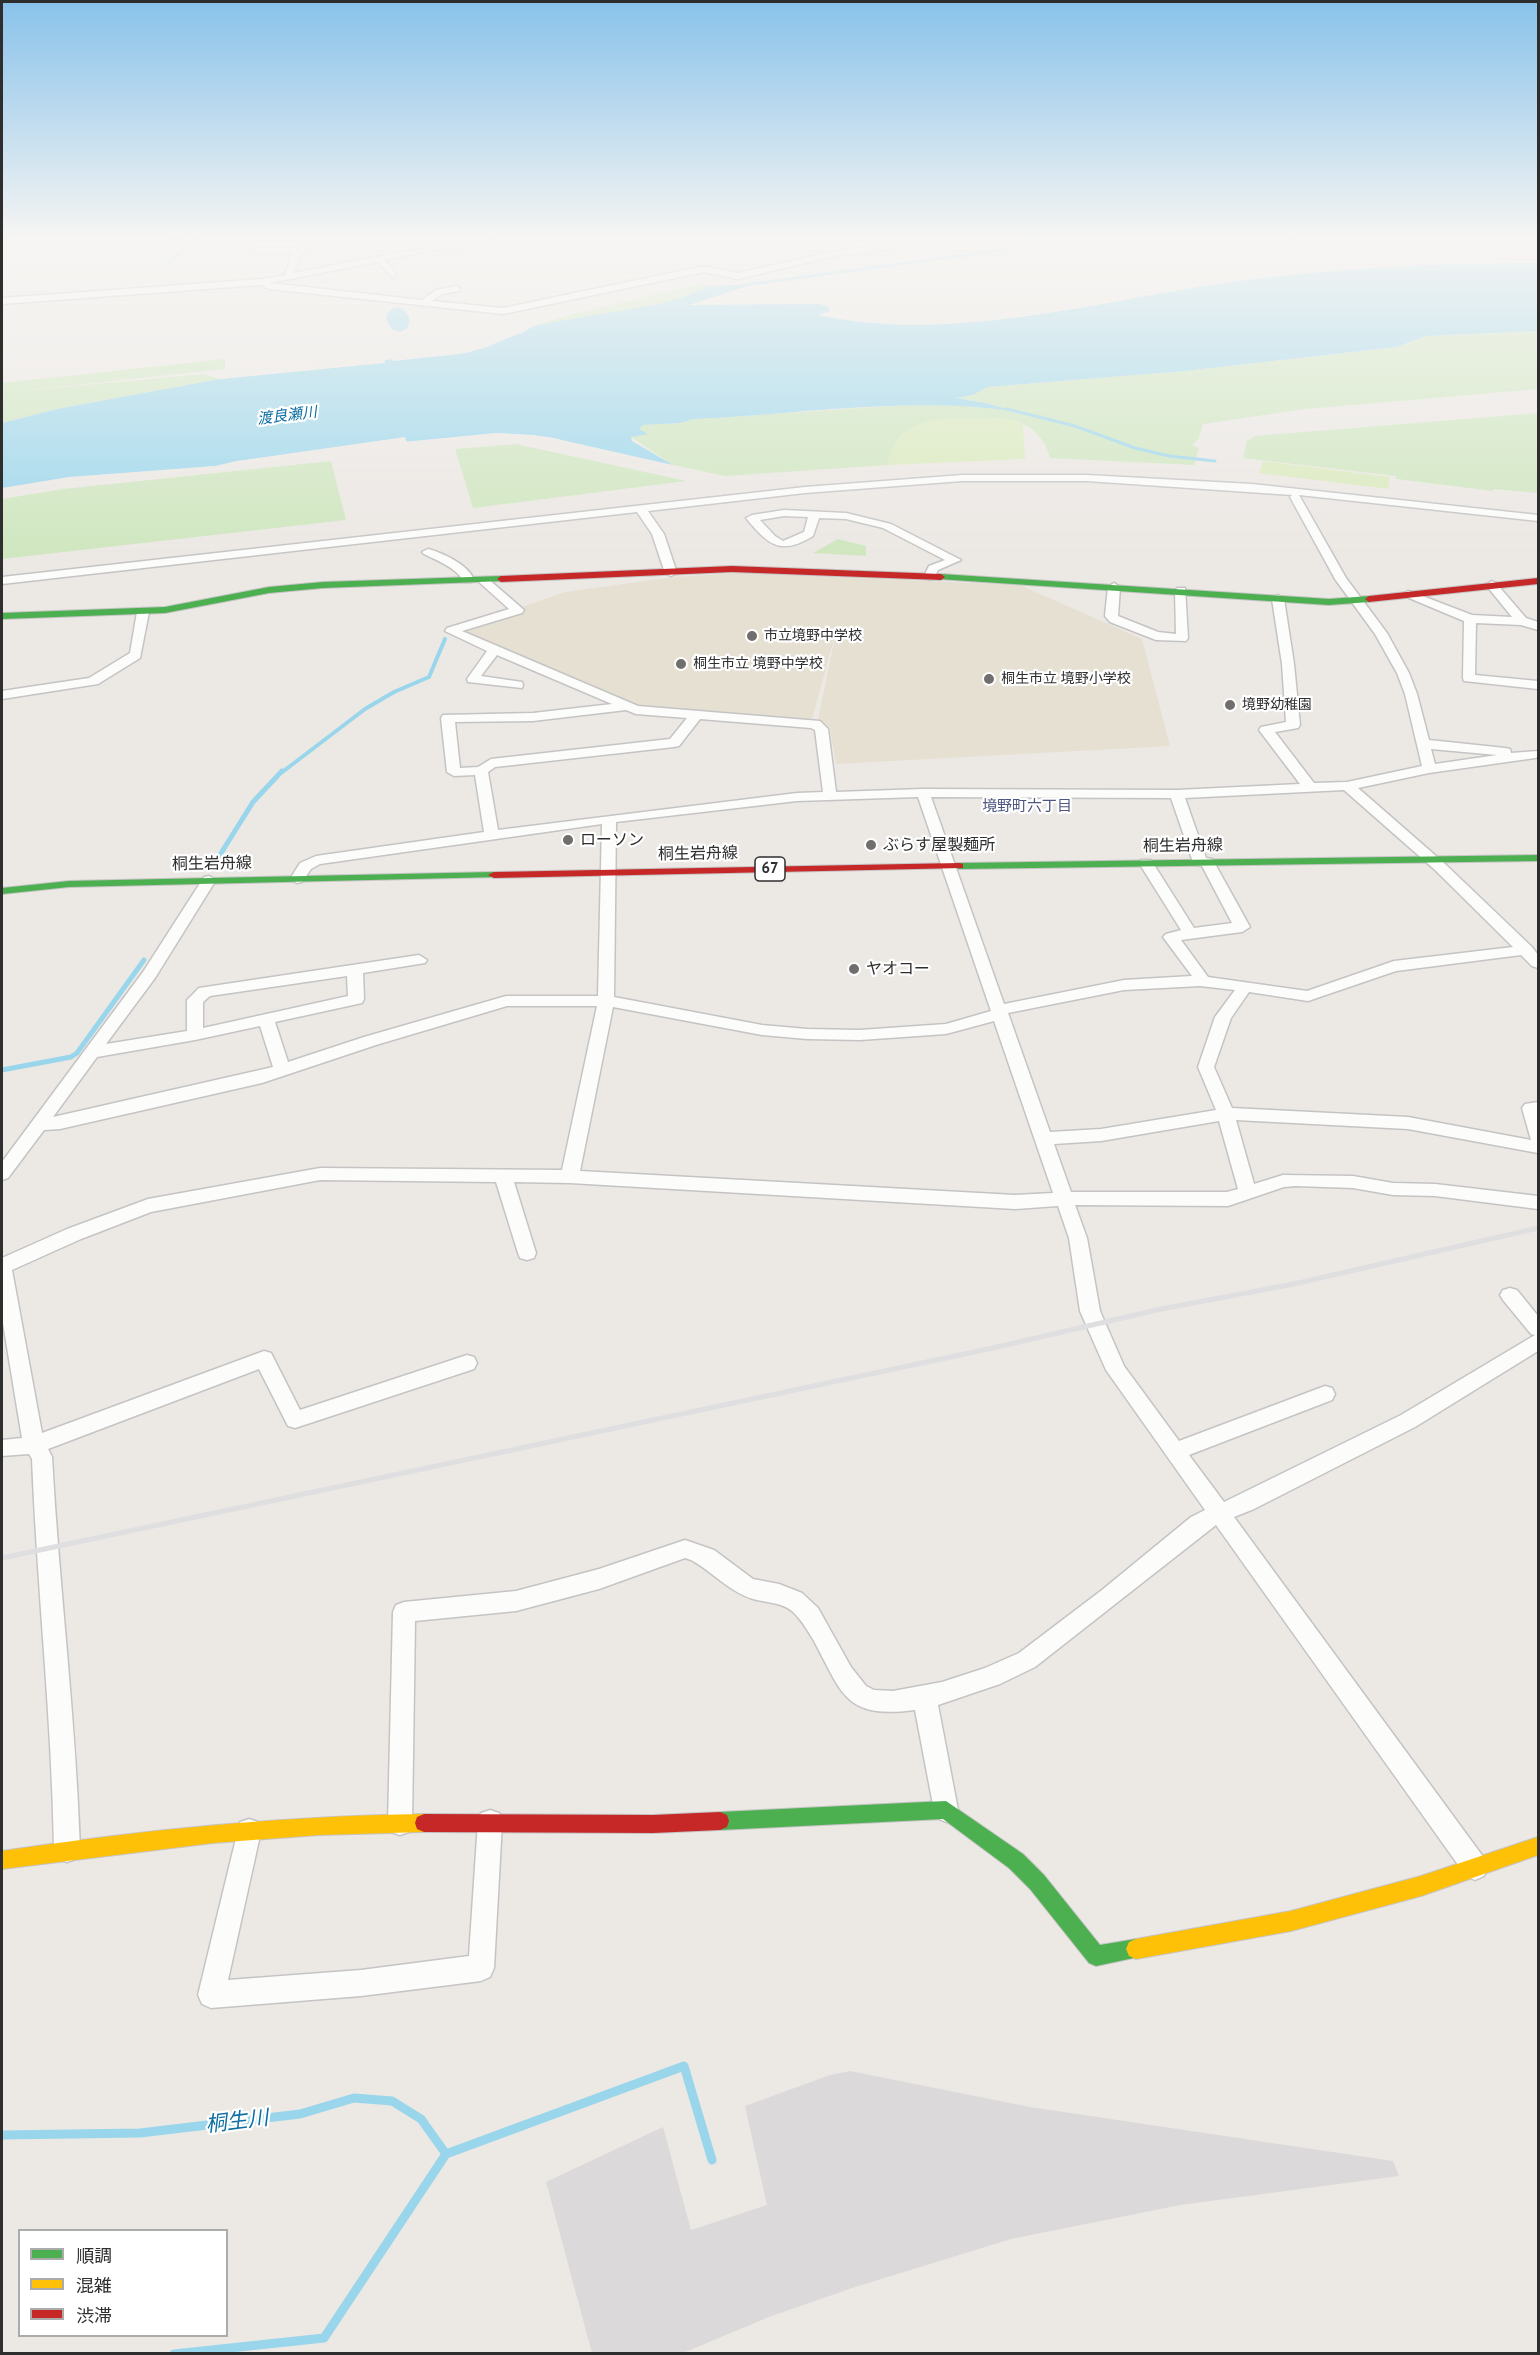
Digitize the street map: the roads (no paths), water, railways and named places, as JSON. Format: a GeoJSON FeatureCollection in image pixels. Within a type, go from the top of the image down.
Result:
{"type":"FeatureCollection","features":[{"type":"Feature","properties":{"kind":"street"},"geometry":{"type":"LineString","coordinates":[[2,580],[778,493],[962,478],[1088,478],[1252,487],[1539,518]]}},
{"type":"Feature","properties":{"kind":"street"},"geometry":{"type":"LineString","coordinates":[[778,493],[781,496],[784,513]]}},
{"type":"Feature","properties":{"kind":"street"},"geometry":{"type":"LineString","coordinates":[[1295,497],[1341,579],[1382,633],[1403,673],[1411,694],[1429,769]]}},
{"type":"Feature","properties":{"kind":"street"},"geometry":{"type":"LineString","coordinates":[[640,508],[658,534],[672,573]]}},
{"type":"Feature","properties":{"kind":"street"},"geometry":{"type":"LineString","coordinates":[[814,514],[809,534],[782,545],[776,544],[752,518],[784,513],[814,514],[840,515],[879,523],[955,560],[933,568],[930,576]]}},
{"type":"Feature","properties":{"kind":"street"},"geometry":{"type":"LineString","coordinates":[[428,552],[454,566],[467,576],[468,580]]}},
{"type":"Feature","properties":{"kind":"street"},"geometry":{"type":"LineString","coordinates":[[2,616],[143,612],[180,608],[250,593],[297,587],[771,569],[930,576],[1278,599],[1356,601],[1539,580]]}},
{"type":"Feature","properties":{"kind":"street"},"geometry":{"type":"LineString","coordinates":[[483,580],[518,609],[452,631],[626,707],[648,712],[815,724],[821,729],[830,795]]}},
{"type":"Feature","properties":{"kind":"street"},"geometry":{"type":"LineString","coordinates":[[1492,585],[1522,621]]}},
{"type":"Feature","properties":{"kind":"street"},"geometry":{"type":"LineString","coordinates":[[1114,587],[1111,616],[1114,619],[1156,636],[1182,638],[1181,591]]}},
{"type":"Feature","properties":{"kind":"street"},"geometry":{"type":"LineString","coordinates":[[1408,595],[1470,619],[1522,621],[1539,626]]}},
{"type":"Feature","properties":{"kind":"street"},"geometry":{"type":"LineString","coordinates":[[1278,599],[1288,664],[1293,725],[1266,730],[1310,788]]}},
{"type":"Feature","properties":{"kind":"street"},"geometry":{"type":"LineString","coordinates":[[2,695],[100,678],[136,655],[143,612]]}},
{"type":"Feature","properties":{"kind":"street"},"geometry":{"type":"LineString","coordinates":[[1470,619],[1469,678],[1539,685]]}},
{"type":"Feature","properties":{"kind":"street"},"geometry":{"type":"LineString","coordinates":[[494,650],[473,679],[517,685]]}},
{"type":"Feature","properties":{"kind":"street"},"geometry":{"type":"LineString","coordinates":[[626,707],[533,717],[448,718],[454,772],[481,771],[491,763],[674,743],[696,716]]}},
{"type":"Feature","properties":{"kind":"street"},"geometry":{"type":"LineString","coordinates":[[1424,744],[1537,754]]}},
{"type":"Feature","properties":{"kind":"street"},"geometry":{"type":"LineString","coordinates":[[297,879],[305,866],[316,860],[609,819],[830,795],[1177,794],[1347,786],[1429,769],[1537,754]]}},
{"type":"Feature","properties":{"kind":"street"},"geometry":{"type":"LineString","coordinates":[[481,771],[492,835]]}},
{"type":"Feature","properties":{"kind":"street"},"geometry":{"type":"LineString","coordinates":[[1347,786],[1432,860],[1539,963]]}},
{"type":"Feature","properties":{"kind":"street"},"geometry":{"type":"LineString","coordinates":[[923,793],[1064,1198],[1079,1245],[1090,1311],[1116,1370],[1475,1867]]}},
{"type":"Feature","properties":{"kind":"street"},"geometry":{"type":"LineString","coordinates":[[1177,794],[1203,862],[1242,927],[1172,937],[1199,973],[1202,981]]}},
{"type":"Feature","properties":{"kind":"street"},"geometry":{"type":"LineString","coordinates":[[570,1178],[606,1001],[609,819]]}},
{"type":"Feature","properties":{"kind":"street","name":"桐生岩舟線"},"geometry":{"type":"LineString","coordinates":[[2,891],[69,884],[209,880],[1539,858]]}},
{"type":"Feature","properties":{"kind":"street"},"geometry":{"type":"LineString","coordinates":[[1146,863],[1190,933]]}},
{"type":"Feature","properties":{"kind":"street"},"geometry":{"type":"LineString","coordinates":[[2,1173],[149,975],[209,880]]}},
{"type":"Feature","properties":{"kind":"street"},"geometry":{"type":"LineString","coordinates":[[37,1124],[60,1123],[282,1071],[506,1001],[606,1001],[762,1030],[860,1035],[946,1029],[1000,1012],[1106,986],[1151,981],[1202,981],[1308,996],[1394,966],[1527,950]]}},
{"type":"Feature","properties":{"kind":"street"},"geometry":{"type":"LineString","coordinates":[[195,1035],[195,1000],[199,995],[419,960]]}},
{"type":"Feature","properties":{"kind":"street"},"geometry":{"type":"LineString","coordinates":[[93,1052],[195,1035],[356,999],[355,969]]}},
{"type":"Feature","properties":{"kind":"street"},"geometry":{"type":"LineString","coordinates":[[1244,988],[1223,1017],[1206,1067],[1226,1114],[1248,1194]]}},
{"type":"Feature","properties":{"kind":"street"},"geometry":{"type":"LineString","coordinates":[[266,1018],[282,1071]]}},
{"type":"Feature","properties":{"kind":"street"},"geometry":{"type":"LineString","coordinates":[[1539,1108],[1531,1108],[1539,1137]]}},
{"type":"Feature","properties":{"kind":"street"},"geometry":{"type":"LineString","coordinates":[[1043,1139],[1101,1134],[1226,1114],[1408,1123],[1539,1146]]}},
{"type":"Feature","properties":{"kind":"street"},"geometry":{"type":"LineString","coordinates":[[67,1850],[65,1764],[47,1564],[42,1457],[34,1446],[2,1266],[74,1234],[138,1210],[205,1194],[320,1174],[503,1175],[1015,1202],[1064,1198],[1202,1201],[1228,1199],[1283,1181],[1296,1180],[1353,1182],[1393,1189],[1435,1190],[1539,1203]]}},
{"type":"Feature","properties":{"kind":"street"},"geometry":{"type":"LineString","coordinates":[[503,1175],[527,1253]]}},
{"type":"Feature","properties":{"kind":"street"},"geometry":{"type":"LineString","coordinates":[[1510,1295],[1539,1329]]}},
{"type":"Feature","properties":{"kind":"street"},"geometry":{"type":"LineString","coordinates":[[400,1823],[404,1611],[516,1601],[599,1579],[685,1549],[697,1550],[752,1590],[787,1595],[800,1605],[817,1625],[850,1684],[859,1695],[886,1703],[925,1698],[1013,1668],[1027,1660],[1110,1597],[1199,1524],[1219,1513],[1246,1503],[1408,1421],[1539,1342]]}},
{"type":"Feature","properties":{"kind":"street"},"geometry":{"type":"LineString","coordinates":[[2,1448],[34,1446],[264,1359],[295,1420],[467,1363]]}},
{"type":"Feature","properties":{"kind":"street"},"geometry":{"type":"LineString","coordinates":[[1175,1452],[1325,1394]]}},
{"type":"Feature","properties":{"kind":"street"},"geometry":{"type":"LineString","coordinates":[[925,1698],[946,1810]]}},
{"type":"Feature","properties":{"kind":"street"},"geometry":{"type":"LineString","coordinates":[[2,1860],[67,1850],[249,1831],[400,1823],[653,1824],[946,1810],[1016,1862],[1037,1882],[1096,1956],[1291,1921],[1421,1886],[1539,1846]]}},
{"type":"Feature","properties":{"kind":"street"},"geometry":{"type":"LineString","coordinates":[[249,1831],[211,1995],[361,1983],[481,1968],[490,1822]]}},
{"type":"Feature","properties":{"kind":"water","name":"渡良瀬川"},"geometry":{"type":"Polygon","coordinates":[[[486,346],[1400,346],[1184,371],[988,387],[973,395],[956,398],[1014,411],[934,405],[854,408],[694,419],[680,423],[643,425],[639,429],[648,434],[631,437],[632,441],[673,465],[534,435],[497,433],[407,442],[405,437],[216,466],[69,477],[2,488],[2,423],[57,409],[220,379],[385,363],[385,359],[393,361],[467,353],[486,346]]]}},
{"type":"Feature","properties":{"kind":"waterway"},"geometry":{"type":"LineString","coordinates":[[1007,409],[1075,426],[1135,448],[1169,456],[1215,461]]}},
{"type":"Feature","properties":{"kind":"waterway"},"geometry":{"type":"LineString","coordinates":[[281,773],[365,709],[394,692],[429,677],[445,639]]}},
{"type":"Feature","properties":{"kind":"waterway"},"geometry":{"type":"LineString","coordinates":[[213,866],[253,802],[282,771]]}},
{"type":"Feature","properties":{"kind":"waterway"},"geometry":{"type":"LineString","coordinates":[[2,1070],[71,1057],[77,1053],[144,960]]}},
{"type":"Feature","properties":{"kind":"waterway"},"geometry":{"type":"LineString","coordinates":[[446,2154],[684,2066],[712,2160]]}},
{"type":"Feature","properties":{"kind":"waterway","name":"桐生川"},"geometry":{"type":"LineString","coordinates":[[2,2135],[140,2133],[300,2114],[354,2098],[392,2101],[421,2119],[446,2154]]}},
{"type":"Feature","properties":{"kind":"waterway"},"geometry":{"type":"LineString","coordinates":[[174,2354],[324,2338],[446,2154]]}},
{"type":"Feature","properties":{"kind":"railway"},"geometry":{"type":"LineString","coordinates":[[2,1558],[993,1348],[1161,1309],[1294,1284],[1538,1228]]}},
{"type":"Feature","properties":{"kind":"place","name":"市立境野中学校"},"geometry":{"type":"Point","coordinates":[752,636]}},
{"type":"Feature","properties":{"kind":"place","name":"桐生市立 境野中学校"},"geometry":{"type":"Point","coordinates":[681,664]}},
{"type":"Feature","properties":{"kind":"place","name":"桐生市立 境野小学校"},"geometry":{"type":"Point","coordinates":[989,679]}},
{"type":"Feature","properties":{"kind":"place","name":"境野幼稚園"},"geometry":{"type":"Point","coordinates":[1230,705]}},
{"type":"Feature","properties":{"kind":"place","name":"ローソン"},"geometry":{"type":"Point","coordinates":[568,840]}},
{"type":"Feature","properties":{"kind":"place","name":"ぶらす屋製麺所"},"geometry":{"type":"Point","coordinates":[871,845]}},
{"type":"Feature","properties":{"kind":"place","name":"ヤオコー"},"geometry":{"type":"Point","coordinates":[854,969]}},
{"type":"Feature","properties":{"kind":"district","name":"境野町六丁目"},"geometry":{"type":"Point","coordinates":[1027,807]}}]}
